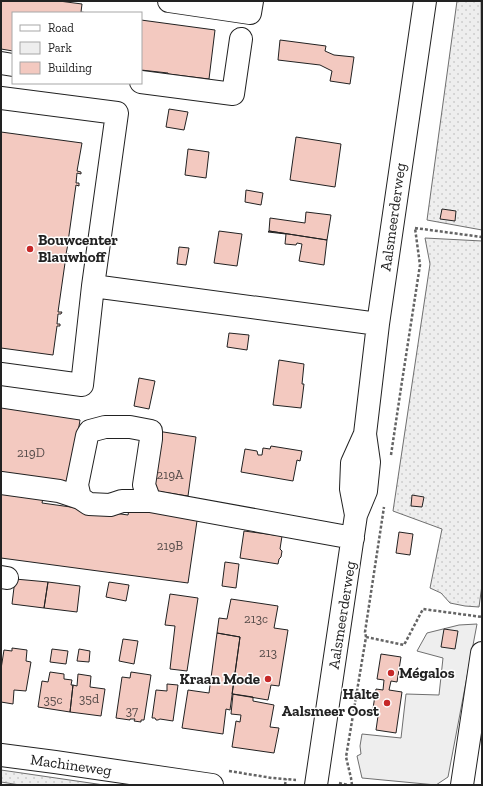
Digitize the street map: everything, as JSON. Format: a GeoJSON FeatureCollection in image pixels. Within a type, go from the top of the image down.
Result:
{"type":"FeatureCollection","features":[{"type":"Feature","properties":{"kind":"street"},"geometry":{"type":"LineString","coordinates":[[169,1],[250,13],[252,1]]}},
{"type":"Feature","properties":{"kind":"street","name":"Aalsmeerderweg"},"geometry":{"type":"LineString","coordinates":[[316,785],[356,515],[350,489],[352,463],[365,434],[378,324],[425,1]]}},
{"type":"Feature","properties":{"kind":"street"},"geometry":{"type":"LineString","coordinates":[[142,82],[233,94],[241,39]]}},
{"type":"Feature","properties":{"kind":"street"},"geometry":{"type":"LineString","coordinates":[[1,63],[12,65]]}},
{"type":"Feature","properties":{"kind":"street"},"geometry":{"type":"LineString","coordinates":[[1,98],[118,113],[93,286],[82,385],[1,374]]}},
{"type":"Feature","properties":{"kind":"street"},"geometry":{"type":"LineString","coordinates":[[93,286],[378,324]]}},
{"type":"Feature","properties":{"kind":"street"},"geometry":{"type":"LineString","coordinates":[[80,498],[77,485],[87,436],[90,431],[105,427],[130,428],[151,431],[144,485],[150,501]]}},
{"type":"Feature","properties":{"kind":"street"},"geometry":{"type":"LineString","coordinates":[[1,483],[59,491],[80,498],[90,504],[110,505],[122,501],[150,501],[353,538]]}},
{"type":"Feature","properties":{"kind":"street"},"geometry":{"type":"LineString","coordinates":[[462,785],[482,654]]}},
{"type":"Feature","properties":{"kind":"street","name":"Machineweg"},"geometry":{"type":"LineString","coordinates":[[1,755],[212,785]]}},
{"type":"Feature","properties":{"kind":"path"},"geometry":{"type":"LineString","coordinates":[[391,457],[420,265],[415,222]]}},
{"type":"Feature","properties":{"kind":"path"},"geometry":{"type":"LineString","coordinates":[[415,228],[482,237]]}},
{"type":"Feature","properties":{"kind":"path"},"geometry":{"type":"LineString","coordinates":[[352,785],[346,757],[366,637],[365,632],[385,500]]}},
{"type":"Feature","properties":{"kind":"path"},"geometry":{"type":"LineString","coordinates":[[366,637],[404,645],[423,609],[482,616]]}},
{"type":"Feature","properties":{"kind":"path"},"geometry":{"type":"LineString","coordinates":[[285,785],[286,779]]}},
{"type":"Feature","properties":{"kind":"green space"},"geometry":{"type":"Polygon","coordinates":[[[457,1],[481,1],[482,230],[427,220],[457,1]]]}},
{"type":"Feature","properties":{"kind":"green space"},"geometry":{"type":"Polygon","coordinates":[[[425,238],[482,241],[482,585],[479,607],[450,603],[441,593],[430,588],[442,529],[393,511],[430,264],[425,238]]]}},
{"type":"Feature","properties":{"kind":"green space"},"geometry":{"type":"Polygon","coordinates":[[[477,624],[448,777],[436,785],[362,778],[357,756],[361,754],[360,746],[362,734],[401,738],[406,694],[439,695],[443,658],[417,651],[427,633],[459,625],[477,624]]]}},
{"type":"Feature","properties":{"kind":"green space"},"geometry":{"type":"Polygon","coordinates":[[[1,770],[104,785],[20,785],[1,782],[1,770]]]}},
{"type":"Feature","properties":{"kind":"building"},"geometry":{"type":"Polygon","coordinates":[[[1,1],[59,1],[82,4],[81,12],[12,12],[12,51],[1,49],[1,1]]]}},
{"type":"Feature","properties":{"kind":"building"},"geometry":{"type":"Polygon","coordinates":[[[142,20],[215,30],[209,79],[142,70],[142,20]]]}},
{"type":"Feature","properties":{"kind":"building"},"geometry":{"type":"Polygon","coordinates":[[[280,40],[326,46],[325,51],[334,55],[354,57],[350,84],[330,81],[332,71],[320,65],[278,60],[280,40]]]}},
{"type":"Feature","properties":{"kind":"building"},"geometry":{"type":"Polygon","coordinates":[[[169,109],[188,112],[184,130],[166,127],[169,109]]]}},
{"type":"Feature","properties":{"kind":"building"},"geometry":{"type":"Polygon","coordinates":[[[1,132],[82,143],[77,171],[81,172],[81,174],[77,173],[76,183],[79,183],[79,186],[76,185],[68,242],[71,242],[71,244],[68,244],[66,254],[69,254],[69,256],[66,256],[58,312],[62,312],[61,314],[58,314],[57,324],[60,324],[60,326],[57,326],[53,355],[1,348],[1,132]]]}},
{"type":"Feature","properties":{"kind":"building"},"geometry":{"type":"Polygon","coordinates":[[[296,137],[341,144],[335,187],[290,180],[296,137]]]}},
{"type":"Feature","properties":{"kind":"building"},"geometry":{"type":"Polygon","coordinates":[[[188,149],[209,152],[206,178],[185,175],[188,149]]]}},
{"type":"Feature","properties":{"kind":"building"},"geometry":{"type":"Polygon","coordinates":[[[246,190],[263,193],[261,205],[245,202],[246,190]]]}},
{"type":"Feature","properties":{"kind":"building"},"geometry":{"type":"Polygon","coordinates":[[[442,209],[456,211],[455,221],[440,219],[442,209]]]}},
{"type":"Feature","properties":{"kind":"building"},"geometry":{"type":"Polygon","coordinates":[[[306,212],[331,215],[327,240],[269,231],[270,218],[305,223],[306,212]]]}},
{"type":"Feature","properties":{"kind":"building"},"geometry":{"type":"Polygon","coordinates":[[[219,231],[242,234],[237,266],[214,263],[219,231]]]}},
{"type":"Feature","properties":{"kind":"building"},"geometry":{"type":"Polygon","coordinates":[[[269,231],[327,240],[324,265],[299,261],[302,244],[285,244],[286,234],[268,232],[269,231]]]}},
{"type":"Feature","properties":{"kind":"building"},"geometry":{"type":"Polygon","coordinates":[[[179,247],[189,248],[186,265],[177,264],[179,247]]]}},
{"type":"Feature","properties":{"kind":"building"},"geometry":{"type":"Polygon","coordinates":[[[229,333],[249,335],[247,350],[227,347],[229,333]]]}},
{"type":"Feature","properties":{"kind":"building"},"geometry":{"type":"Polygon","coordinates":[[[279,360],[304,364],[302,384],[304,384],[301,408],[273,405],[279,360]]]}},
{"type":"Feature","properties":{"kind":"building"},"geometry":{"type":"Polygon","coordinates":[[[139,378],[155,381],[149,409],[134,406],[139,378]]]}},
{"type":"Feature","properties":{"kind":"building"},"geometry":{"type":"Polygon","coordinates":[[[1,408],[80,420],[69,488],[1,478],[1,408]]]}},
{"type":"Feature","properties":{"kind":"building"},"geometry":{"type":"Polygon","coordinates":[[[157,431],[196,437],[188,496],[149,490],[157,431]]]}},
{"type":"Feature","properties":{"kind":"building"},"geometry":{"type":"Polygon","coordinates":[[[271,446],[302,451],[300,461],[297,460],[293,481],[241,472],[245,449],[257,451],[258,455],[262,455],[263,448],[270,449],[271,446]]]}},
{"type":"Feature","properties":{"kind":"building"},"geometry":{"type":"Polygon","coordinates":[[[1,487],[44,493],[42,503],[128,515],[130,505],[198,514],[188,583],[1,558],[1,487]]]}},
{"type":"Feature","properties":{"kind":"building"},"geometry":{"type":"Polygon","coordinates":[[[412,495],[424,497],[422,507],[411,506],[412,495]]]}},
{"type":"Feature","properties":{"kind":"building"},"geometry":{"type":"Polygon","coordinates":[[[244,531],[282,536],[280,549],[282,551],[278,564],[240,558],[244,531]]]}},
{"type":"Feature","properties":{"kind":"building"},"geometry":{"type":"Polygon","coordinates":[[[399,532],[413,534],[410,555],[396,553],[399,532]]]}},
{"type":"Feature","properties":{"kind":"building"},"geometry":{"type":"Polygon","coordinates":[[[225,562],[239,564],[236,588],[222,586],[225,562]]]}},
{"type":"Feature","properties":{"kind":"building"},"geometry":{"type":"Polygon","coordinates":[[[15,579],[48,582],[44,608],[12,604],[15,579]]]}},
{"type":"Feature","properties":{"kind":"building"},"geometry":{"type":"Polygon","coordinates":[[[48,582],[80,586],[77,612],[44,608],[48,582]]]}},
{"type":"Feature","properties":{"kind":"building"},"geometry":{"type":"Polygon","coordinates":[[[109,582],[129,585],[126,601],[106,597],[109,582]]]}},
{"type":"Feature","properties":{"kind":"building"},"geometry":{"type":"Polygon","coordinates":[[[170,594],[198,598],[187,671],[170,669],[175,626],[165,625],[170,594]]]}},
{"type":"Feature","properties":{"kind":"building"},"geometry":{"type":"Polygon","coordinates":[[[231,599],[278,606],[274,628],[288,630],[279,686],[271,685],[268,700],[232,694],[240,637],[217,633],[219,618],[227,619],[231,599]]]}},
{"type":"Feature","properties":{"kind":"building"},"geometry":{"type":"Polygon","coordinates":[[[444,629],[458,631],[455,649],[441,647],[444,629]]]}},
{"type":"Feature","properties":{"kind":"building"},"geometry":{"type":"Polygon","coordinates":[[[217,633],[240,637],[230,710],[226,709],[223,734],[182,728],[188,690],[209,693],[217,633]]]}},
{"type":"Feature","properties":{"kind":"building"},"geometry":{"type":"Polygon","coordinates":[[[123,639],[138,641],[134,664],[119,661],[123,639]]]}},
{"type":"Feature","properties":{"kind":"building"},"geometry":{"type":"Polygon","coordinates":[[[12,648],[27,650],[26,661],[31,662],[26,691],[14,690],[13,704],[1,702],[1,669],[4,650],[12,651],[12,648]]]}},
{"type":"Feature","properties":{"kind":"building"},"geometry":{"type":"Polygon","coordinates":[[[52,649],[68,651],[66,664],[50,662],[52,649]]]}},
{"type":"Feature","properties":{"kind":"building"},"geometry":{"type":"Polygon","coordinates":[[[79,649],[90,651],[89,662],[77,661],[79,649]]]}},
{"type":"Feature","properties":{"kind":"building","name":"Halte Aalsmeer Oost"},"geometry":{"type":"Polygon","coordinates":[[[381,654],[401,657],[397,682],[391,681],[389,690],[402,692],[396,733],[376,730],[378,716],[372,715],[376,689],[383,690],[384,680],[377,679],[381,654]]]}},
{"type":"Feature","properties":{"kind":"building"},"geometry":{"type":"Polygon","coordinates":[[[50,672],[64,674],[64,679],[72,680],[71,685],[73,685],[70,712],[38,707],[42,681],[48,682],[50,672]]]}},
{"type":"Feature","properties":{"kind":"building"},"geometry":{"type":"Polygon","coordinates":[[[131,672],[151,675],[144,720],[141,720],[141,722],[134,721],[135,719],[130,720],[116,718],[122,677],[130,678],[131,672]]]}},
{"type":"Feature","properties":{"kind":"building"},"geometry":{"type":"Polygon","coordinates":[[[78,674],[91,676],[90,687],[105,689],[101,716],[70,712],[73,685],[77,686],[78,674]]]}},
{"type":"Feature","properties":{"kind":"building"},"geometry":{"type":"Polygon","coordinates":[[[167,684],[178,685],[173,721],[160,719],[156,720],[155,718],[152,718],[156,690],[167,691],[167,684]]]}},
{"type":"Feature","properties":{"kind":"building"},"geometry":{"type":"Polygon","coordinates":[[[233,694],[253,697],[253,701],[274,705],[270,727],[279,728],[274,753],[232,747],[236,721],[240,722],[241,715],[231,714],[233,694]]]}},
{"type":"Feature","properties":{"kind":"place","name":"Bouwcenter Blauwhoff"},"geometry":{"type":"Point","coordinates":[30,249]}},
{"type":"Feature","properties":{"kind":"place","name":"Mégalos"},"geometry":{"type":"Point","coordinates":[391,673]}},
{"type":"Feature","properties":{"kind":"place","name":"Kraan Mode"},"geometry":{"type":"Point","coordinates":[268,679]}},
{"type":"Feature","properties":{"kind":"place","name":"Halte Aalsmeer Oost"},"geometry":{"type":"Point","coordinates":[387,703]}}]}
